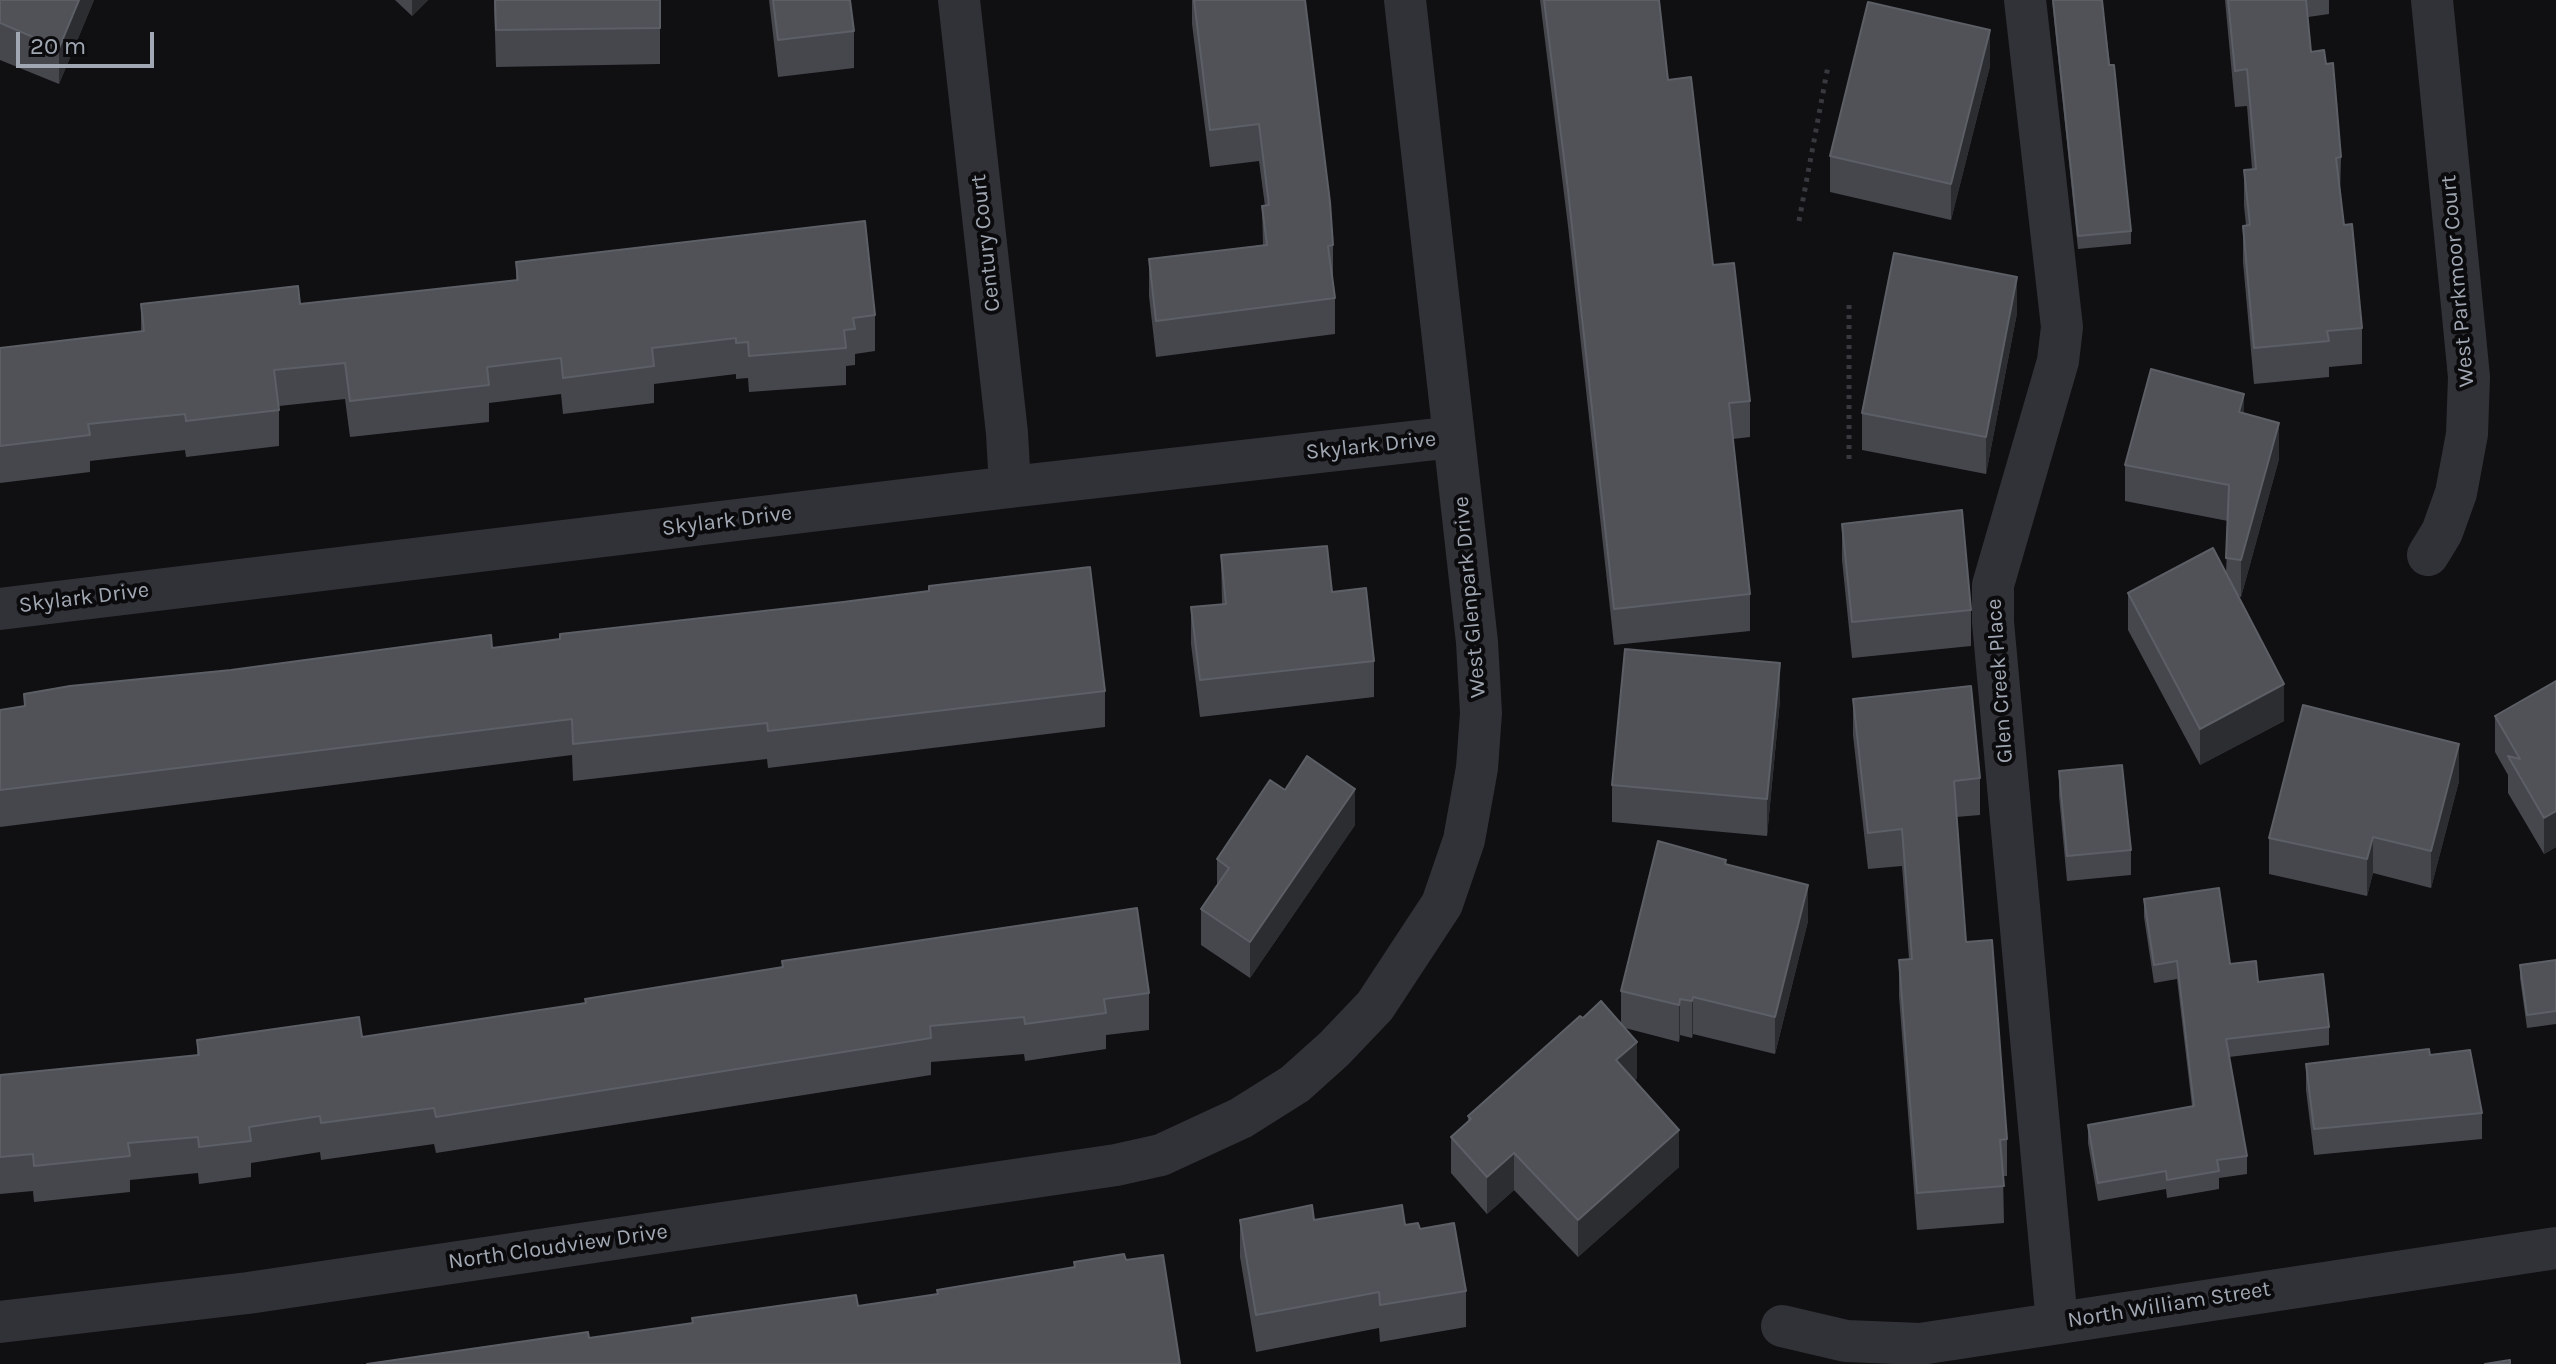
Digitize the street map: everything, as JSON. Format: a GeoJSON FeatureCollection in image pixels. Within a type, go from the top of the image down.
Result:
{"type":"FeatureCollection","features":[{"type":"Feature","properties":{"kind":"street","name":"Century Court"},"geometry":{"type":"LineString","coordinates":[[959,0],[1007,433],[1010,487]]}},
{"type":"Feature","properties":{"kind":"street","name":"West Glenpark Drive"},"geometry":{"type":"LineString","coordinates":[[1116,1165],[1161,1155],[1205,1136],[1295,1084],[1375,1006],[1442,904],[1464,840],[1477,768],[1481,713],[1477,642],[1405,0]]}},
{"type":"Feature","properties":{"kind":"street","name":"Glen Creek Place"},"geometry":{"type":"LineString","coordinates":[[2025,0],[2062,327],[2058,361],[1993,585],[1993,622],[2057,1323]]}},
{"type":"Feature","properties":{"kind":"street","name":"West Parkmoor Court"},"geometry":{"type":"LineString","coordinates":[[2428,555],[2442,532],[2456,493],[2467,434],[2469,377],[2432,0]]}},
{"type":"Feature","properties":{"kind":"street","name":"Skylark Drive"},"geometry":{"type":"LineString","coordinates":[[0,609],[1010,487],[1454,437]]}},
{"type":"Feature","properties":{"kind":"street","name":"North Cloudview Drive"},"geometry":{"type":"LineString","coordinates":[[0,1322],[233,1295],[1116,1165]]}},
{"type":"Feature","properties":{"kind":"street","name":"North William Street"},"geometry":{"type":"LineString","coordinates":[[1782,1326],[1846,1341],[1920,1344],[2556,1248]]}},
{"type":"Feature","properties":{"kind":"path"},"geometry":{"type":"LineString","coordinates":[[1799,221],[1828,66]]}},
{"type":"Feature","properties":{"kind":"path"},"geometry":{"type":"LineString","coordinates":[[1849,303],[1849,459]]}},
{"type":"Feature","properties":{"kind":"building"},"geometry":{"type":"Polygon","coordinates":[[[0,0],[79,0],[59,48],[0,23],[0,0]]]}},
{"type":"Feature","properties":{"kind":"building"},"geometry":{"type":"Polygon","coordinates":[[[495,0],[660,0],[660,28],[496,30],[495,0]]]}},
{"type":"Feature","properties":{"kind":"building"},"geometry":{"type":"Polygon","coordinates":[[[773,0],[850,0],[854,31],[778,40],[773,0]]]}},
{"type":"Feature","properties":{"kind":"building"},"geometry":{"type":"Polygon","coordinates":[[[1194,0],[1305,0],[1330,202],[1333,245],[1328,246],[1335,298],[1156,321],[1149,259],[1267,245],[1262,206],[1269,205],[1259,124],[1210,130],[1194,0]]]}},
{"type":"Feature","properties":{"kind":"building"},"geometry":{"type":"Polygon","coordinates":[[[1544,0],[1659,0],[1668,80],[1691,77],[1713,265],[1734,263],[1750,401],[1729,403],[1750,594],[1614,609],[1544,0]]]}},
{"type":"Feature","properties":{"kind":"building"},"geometry":{"type":"Polygon","coordinates":[[[2053,0],[2102,0],[2109,65],[2114,65],[2131,231],[2078,236],[2053,0]]]}},
{"type":"Feature","properties":{"kind":"building"},"geometry":{"type":"Polygon","coordinates":[[[2228,0],[2306,0],[2311,52],[2324,50],[2326,64],[2333,63],[2341,157],[2336,158],[2344,225],[2352,224],[2362,328],[2327,331],[2329,341],[2254,348],[2243,226],[2250,225],[2244,170],[2256,169],[2247,69],[2235,71],[2228,0]]]}},
{"type":"Feature","properties":{"kind":"building"},"geometry":{"type":"Polygon","coordinates":[[[1868,2],[1990,30],[1951,184],[1830,156],[1868,2]]]}},
{"type":"Feature","properties":{"kind":"building"},"geometry":{"type":"Polygon","coordinates":[[[865,221],[875,315],[853,318],[855,329],[844,330],[846,348],[749,356],[748,342],[736,343],[736,338],[652,348],[654,366],[563,378],[561,358],[487,367],[489,385],[350,401],[345,363],[274,370],[279,410],[186,421],[185,414],[88,424],[90,435],[0,446],[0,348],[144,331],[141,304],[298,286],[300,304],[518,280],[516,262],[865,221]]]}},
{"type":"Feature","properties":{"kind":"building"},"geometry":{"type":"Polygon","coordinates":[[[1894,253],[2017,277],[1986,437],[1862,413],[1894,253]]]}},
{"type":"Feature","properties":{"kind":"building"},"geometry":{"type":"Polygon","coordinates":[[[2151,369],[2244,394],[2239,412],[2279,423],[2241,560],[2226,558],[2229,485],[2125,465],[2151,369]]]}},
{"type":"Feature","properties":{"kind":"building"},"geometry":{"type":"Polygon","coordinates":[[[1962,510],[1971,610],[1852,622],[1842,524],[1962,510]]]}},
{"type":"Feature","properties":{"kind":"building"},"geometry":{"type":"Polygon","coordinates":[[[1327,546],[1332,592],[1366,588],[1374,661],[1200,680],[1191,607],[1226,604],[1221,555],[1327,546]]]}},
{"type":"Feature","properties":{"kind":"building"},"geometry":{"type":"Polygon","coordinates":[[[2213,548],[2284,684],[2200,729],[2128,593],[2213,548]]]}},
{"type":"Feature","properties":{"kind":"building"},"geometry":{"type":"Polygon","coordinates":[[[1090,567],[1105,691],[768,731],[767,723],[573,744],[572,719],[0,790],[0,710],[25,706],[24,694],[491,635],[492,648],[560,639],[560,634],[843,602],[929,591],[929,586],[1090,567]]]}},
{"type":"Feature","properties":{"kind":"building"},"geometry":{"type":"Polygon","coordinates":[[[1625,649],[1780,663],[1767,799],[1612,785],[1625,649]]]}},
{"type":"Feature","properties":{"kind":"building"},"geometry":{"type":"Polygon","coordinates":[[[2556,681],[2556,811],[2544,818],[2508,756],[2520,759],[2495,716],[2556,681]]]}},
{"type":"Feature","properties":{"kind":"building"},"geometry":{"type":"Polygon","coordinates":[[[1971,686],[1980,778],[1954,781],[1966,942],[1992,940],[2007,1139],[2000,1140],[2004,1186],[1917,1193],[1899,960],[1912,959],[1902,829],[1868,833],[1853,699],[1971,686]]]}},
{"type":"Feature","properties":{"kind":"building"},"geometry":{"type":"Polygon","coordinates":[[[2303,705],[2459,744],[2431,851],[2373,837],[2367,859],[2269,838],[2303,705]]]}},
{"type":"Feature","properties":{"kind":"building"},"geometry":{"type":"Polygon","coordinates":[[[1307,756],[1355,789],[1250,942],[1201,909],[1229,868],[1217,859],[1270,780],[1285,790],[1307,756]]]}},
{"type":"Feature","properties":{"kind":"building"},"geometry":{"type":"Polygon","coordinates":[[[2122,765],[2131,850],[2067,856],[2059,771],[2122,765]]]}},
{"type":"Feature","properties":{"kind":"building"},"geometry":{"type":"Polygon","coordinates":[[[1658,841],[1726,860],[1725,864],[1808,885],[1775,1017],[1693,997],[1692,1001],[1680,999],[1679,1005],[1621,991],[1658,841]]]}},
{"type":"Feature","properties":{"kind":"building"},"geometry":{"type":"Polygon","coordinates":[[[2219,888],[2230,964],[2256,961],[2258,982],[2323,974],[2329,1027],[2226,1039],[2247,1156],[2217,1160],[2219,1171],[2167,1180],[2166,1171],[2098,1183],[2088,1125],[2194,1106],[2177,961],[2154,965],[2144,899],[2219,888]]]}},
{"type":"Feature","properties":{"kind":"building"},"geometry":{"type":"Polygon","coordinates":[[[1137,908],[1149,993],[1104,999],[1106,1013],[1025,1024],[1024,1017],[930,1026],[931,1038],[436,1117],[434,1108],[321,1123],[320,1116],[249,1127],[251,1141],[199,1147],[198,1137],[128,1143],[130,1156],[34,1166],[33,1154],[0,1157],[0,1075],[199,1055],[197,1040],[359,1017],[362,1037],[586,1003],[585,999],[783,967],[782,961],[1137,908]]]}},
{"type":"Feature","properties":{"kind":"building"},"geometry":{"type":"Polygon","coordinates":[[[2556,960],[2556,1011],[2527,1015],[2520,965],[2556,960]]]}},
{"type":"Feature","properties":{"kind":"building"},"geometry":{"type":"Polygon","coordinates":[[[1601,1001],[1637,1042],[1616,1060],[1679,1130],[1578,1220],[1514,1153],[1487,1177],[1451,1137],[1471,1119],[1468,1116],[1601,1001]]]}},
{"type":"Feature","properties":{"kind":"building"},"geometry":{"type":"Polygon","coordinates":[[[2429,1049],[2430,1055],[2470,1050],[2482,1113],[2314,1129],[2306,1064],[2429,1049]]]}},
{"type":"Feature","properties":{"kind":"building"},"geometry":{"type":"Polygon","coordinates":[[[1312,1205],[1314,1220],[1402,1205],[1405,1225],[1418,1223],[1420,1229],[1454,1223],[1466,1291],[1380,1305],[1379,1292],[1256,1315],[1240,1220],[1312,1205]]]}},
{"type":"Feature","properties":{"kind":"building"},"geometry":{"type":"Polygon","coordinates":[[[1124,1254],[1126,1260],[1163,1255],[1180,1364],[367,1364],[588,1332],[589,1338],[693,1323],[692,1318],[856,1295],[858,1306],[938,1294],[937,1290],[1075,1267],[1074,1262],[1124,1254]]]}},
{"type":"Feature","properties":{"kind":"building"},"geometry":{"type":"Polygon","coordinates":[[[2510,1360],[2510,1364],[2485,1364],[2510,1360]]]}}]}
